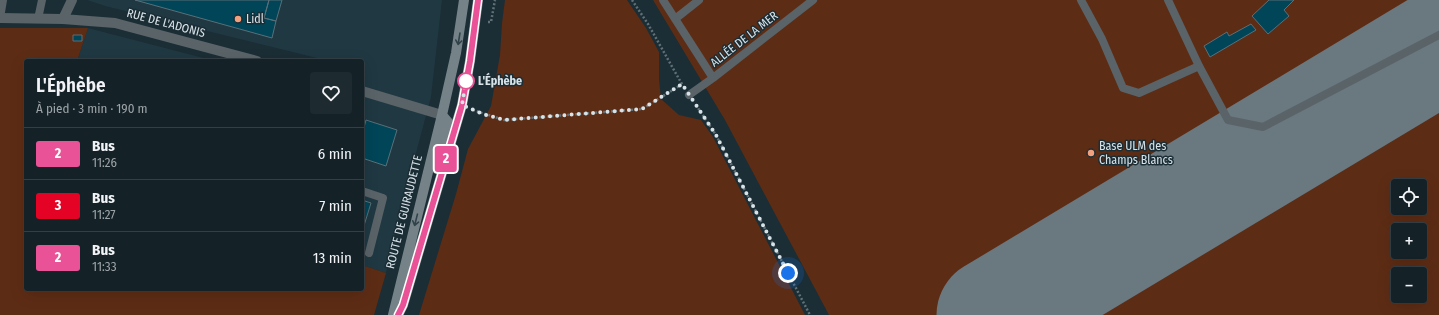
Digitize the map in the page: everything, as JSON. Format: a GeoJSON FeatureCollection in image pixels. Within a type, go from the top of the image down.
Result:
{"type":"FeatureCollection","features":[{"type":"Feature","properties":{"kind":"street"},"geometry":{"type":"LineString","coordinates":[[63,19],[72,0]]}},
{"type":"Feature","properties":{"kind":"street","name":"ROUTE DE GUIRAUDETTE"},"geometry":{"type":"LineString","coordinates":[[393,315],[456,53],[464,0]]}},
{"type":"Feature","properties":{"kind":"street","name":"ROUTE DE GUIRAUDETTE"},"geometry":{"type":"LineString","coordinates":[[398,315],[403,305],[462,105],[470,61],[478,0]]}},
{"type":"Feature","properties":{"kind":"street","name":"RUE DE L'ADONIS"},"geometry":{"type":"LineString","coordinates":[[0,18],[63,19],[115,23],[250,59]]}},
{"type":"Feature","properties":{"kind":"street"},"geometry":{"type":"LineString","coordinates":[[364,91],[442,115]]}},
{"type":"Feature","properties":{"kind":"street","name":"ROUTE DE GUIRAUDETTE"},"geometry":{"type":"LineString","coordinates":[[403,305],[448,122],[442,115]]}},
{"type":"Feature","properties":{"kind":"lane"},"geometry":{"type":"LineString","coordinates":[[0,18],[2,0]]}},
{"type":"Feature","properties":{"kind":"lane"},"geometry":{"type":"LineString","coordinates":[[38,19],[42,0]]}},
{"type":"Feature","properties":{"kind":"lane"},"geometry":{"type":"LineString","coordinates":[[663,0],[713,78]]}},
{"type":"Feature","properties":{"kind":"lane"},"geometry":{"type":"LineString","coordinates":[[675,19],[699,0]]}},
{"type":"Feature","properties":{"kind":"lane","name":"ALLÉE DE LA MER"},"geometry":{"type":"LineString","coordinates":[[690,95],[812,0]]}},
{"type":"Feature","properties":{"kind":"lane"},"geometry":{"type":"LineString","coordinates":[[1081,0],[1102,39],[1123,88],[1139,93],[1199,66]]}},
{"type":"Feature","properties":{"kind":"lane"},"geometry":{"type":"LineString","coordinates":[[1168,0],[1199,66],[1228,120],[1263,127],[1439,35]]}},
{"type":"Feature","properties":{"kind":"lane"},"geometry":{"type":"LineString","coordinates":[[364,192],[384,198],[369,253]]}},
{"type":"Feature","properties":{"kind":"path"},"geometry":{"type":"LineString","coordinates":[[632,0],[648,24],[682,84],[716,135],[810,315]]}},
{"type":"Feature","properties":{"kind":"path"},"geometry":{"type":"LineString","coordinates":[[462,105],[483,114],[504,120],[642,109],[682,84]]}},
{"type":"Feature","properties":{"kind":"shaded area"},"geometry":{"type":"Polygon","coordinates":[[[87,0],[442,0],[431,97],[386,273],[364,266],[364,59],[321,59],[105,6],[87,0]]]}},
{"type":"Feature","properties":{"kind":"shaded area"},"geometry":{"type":"Polygon","coordinates":[[[505,0],[627,0],[646,28],[659,52],[661,99],[679,115],[701,120],[713,137],[805,315],[419,315],[456,194],[468,149],[491,106],[500,55],[505,0]]]}},
{"type":"Feature","properties":{"kind":"shaded area","name":"Base ULM des Champs Blancs"},"geometry":{"type":"Polygon","coordinates":[[[653,0],[1439,0],[1439,315],[829,315],[725,120],[653,0]]]}},
{"type":"Feature","properties":{"kind":"shaded area"},"geometry":{"type":"Polygon","coordinates":[[[0,28],[88,28],[78,59],[24,59],[24,291],[364,291],[364,266],[386,273],[374,315],[0,315],[0,28]]]}},
{"type":"Feature","properties":{"kind":"shaded area"},"geometry":{"type":"Polygon","coordinates":[[[88,28],[207,59],[78,59],[88,28]]]}},
{"type":"Feature","properties":{"kind":"building","name":"Lidl"},"geometry":{"type":"Polygon","coordinates":[[[135,0],[269,0],[264,18],[276,21],[272,38],[135,0]]]}},
{"type":"Feature","properties":{"kind":"building"},"geometry":{"type":"Polygon","coordinates":[[[269,0],[282,0],[276,21],[264,18],[269,0]]]}},
{"type":"Feature","properties":{"kind":"building"},"geometry":{"type":"Polygon","coordinates":[[[1269,0],[1294,0],[1284,10],[1289,16],[1268,34],[1252,16],[1269,0]]]}},
{"type":"Feature","properties":{"kind":"building"},"geometry":{"type":"Polygon","coordinates":[[[1251,24],[1256,30],[1210,57],[1204,46],[1227,32],[1229,36],[1251,24]]]}},
{"type":"Feature","properties":{"kind":"building"},"geometry":{"type":"Polygon","coordinates":[[[73,35],[82,35],[82,41],[73,41],[73,35]]]}},
{"type":"Feature","properties":{"kind":"building"},"geometry":{"type":"Polygon","coordinates":[[[366,120],[397,130],[386,166],[364,159],[364,128],[366,120]]]}},
{"type":"Feature","properties":{"kind":"building"},"geometry":{"type":"Polygon","coordinates":[[[364,201],[371,203],[364,226],[364,201]]]}},
{"type":"Feature","properties":{"kind":"runway"},"geometry":{"type":"LineString","coordinates":[[993,315],[1439,47]]}},
{"type":"Feature","properties":{"kind":"bus line","name":"2"},"geometry":{"type":"LineString","coordinates":[[398,315],[403,305],[462,105],[470,61],[478,0]]}},
{"type":"Feature","properties":{"kind":"place","name":"Lidl"},"geometry":{"type":"Point","coordinates":[238,19]}},
{"type":"Feature","properties":{"kind":"place","name":"L'Éphèbe"},"geometry":{"type":"Point","coordinates":[466,81]}},
{"type":"Feature","properties":{"kind":"place","name":"Base ULM des Champs Blancs"},"geometry":{"type":"Point","coordinates":[1091,153]}},
{"type":"Feature","properties":{"kind":"route"},"geometry":{"type":"LineString","coordinates":[[466,81],[462,105],[483,114],[504,120],[642,109],[682,84],[716,135],[788,273]]}}]}
